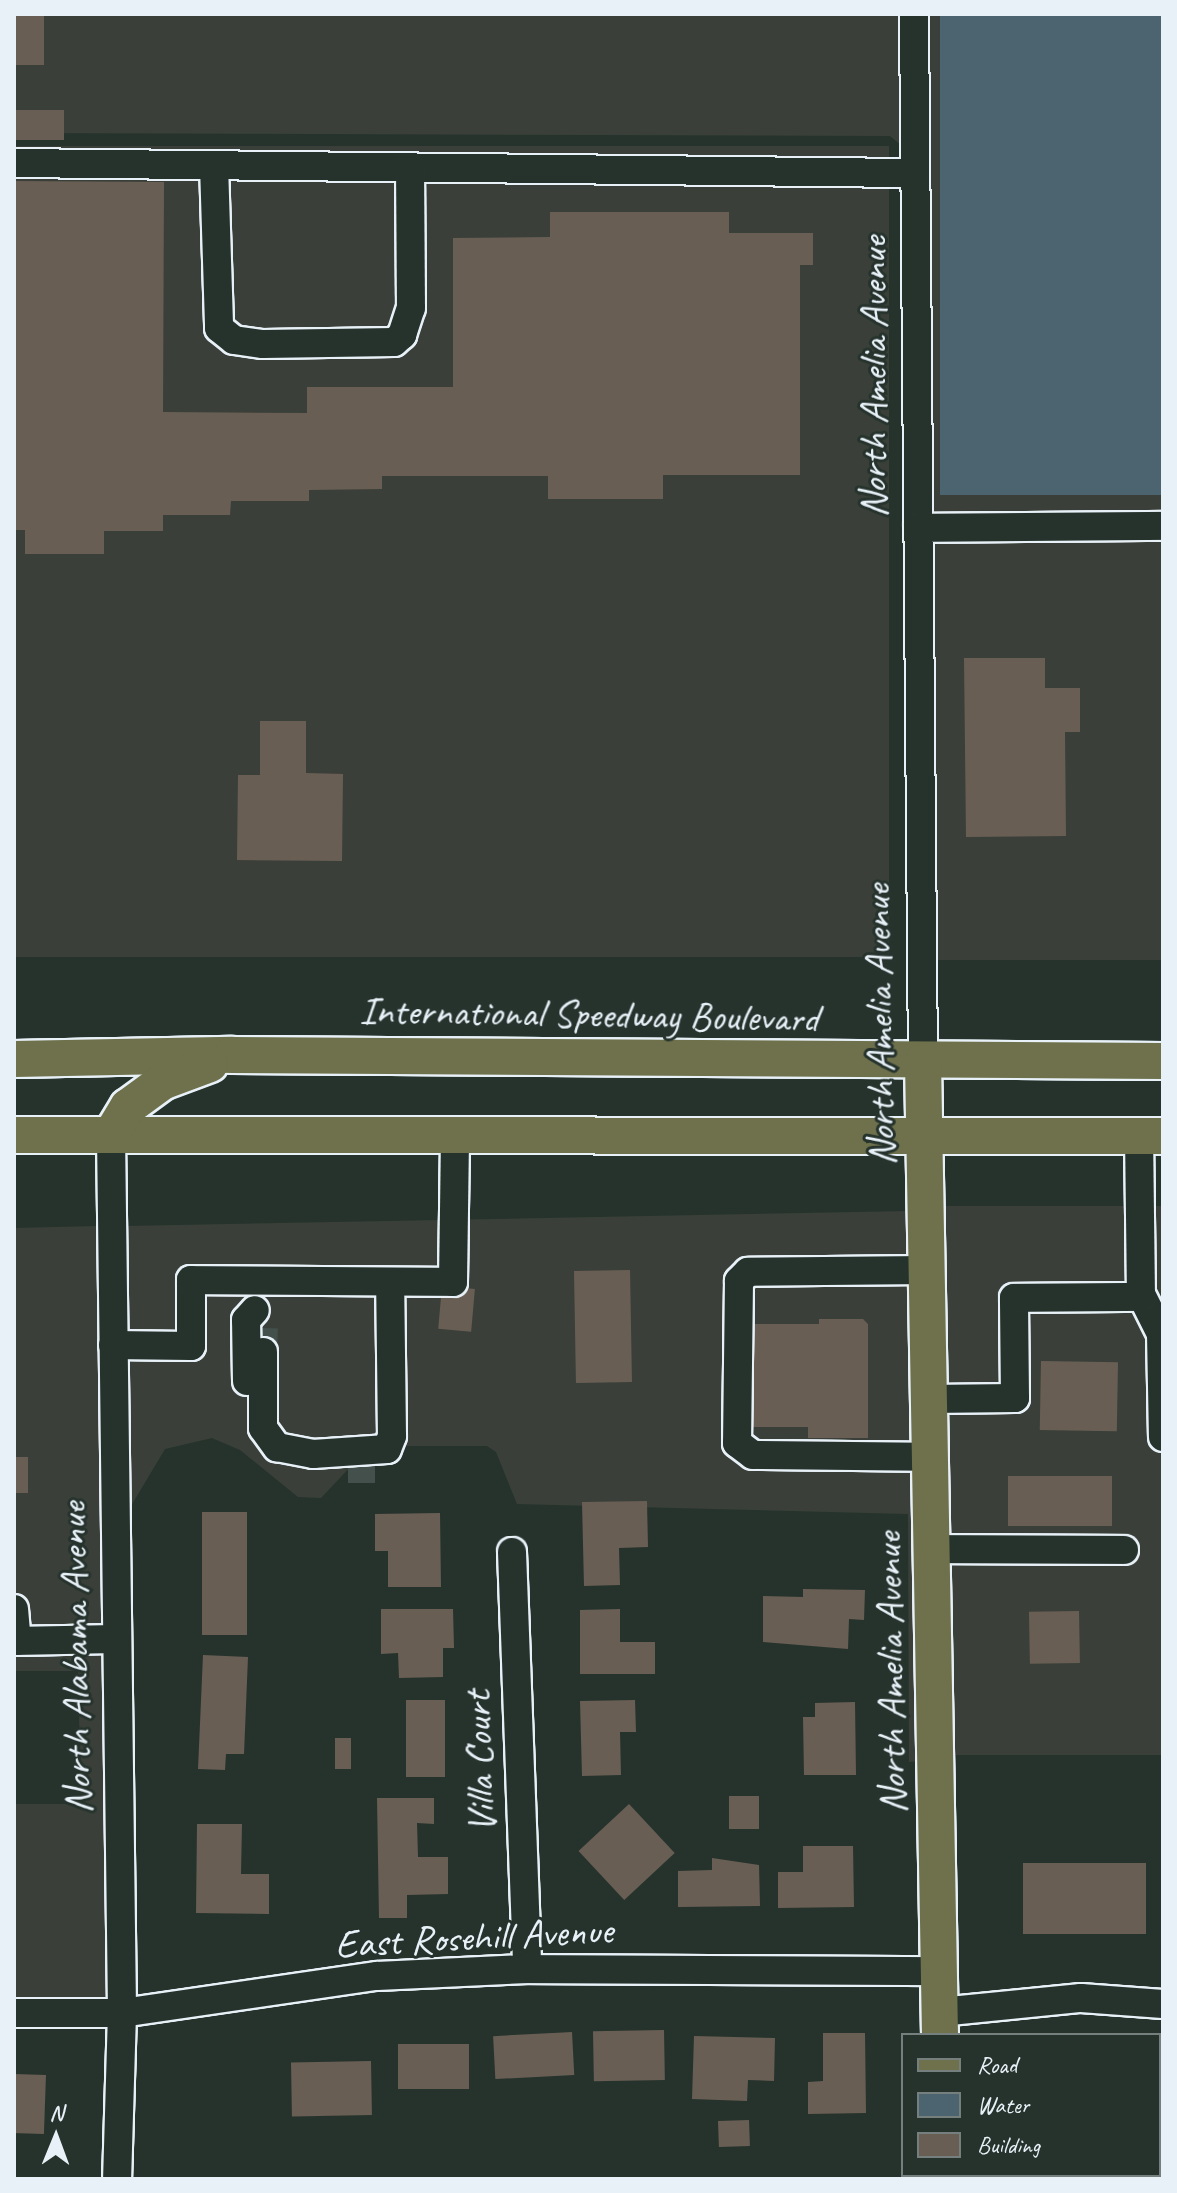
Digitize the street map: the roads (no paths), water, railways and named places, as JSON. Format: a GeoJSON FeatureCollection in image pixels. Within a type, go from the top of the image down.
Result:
{"type":"FeatureCollection","features":[{"type":"Feature","properties":{"kind":"main road","name":"International Speedway Boulevard"},"geometry":{"type":"LineString","coordinates":[[14,1059],[232,1055],[1163,1061]]}},
{"type":"Feature","properties":{"kind":"main road"},"geometry":{"type":"LineString","coordinates":[[111,1135],[128,1107],[162,1082],[232,1055]]}},
{"type":"Feature","properties":{"kind":"main road","name":"North Amelia Avenue"},"geometry":{"type":"LineString","coordinates":[[923,1061],[940,2024]]}},
{"type":"Feature","properties":{"kind":"main road"},"geometry":{"type":"LineString","coordinates":[[14,1135],[1151,1136]]}},
{"type":"Feature","properties":{"kind":"street","name":"North Amelia Avenue"},"geometry":{"type":"LineString","coordinates":[[914,14],[923,1061]]}},
{"type":"Feature","properties":{"kind":"street"},"geometry":{"type":"LineString","coordinates":[[14,163],[915,173]]}},
{"type":"Feature","properties":{"kind":"street"},"geometry":{"type":"LineString","coordinates":[[214,165],[219,328],[234,340],[263,344],[394,342],[402,335],[411,308],[410,168]]}},
{"type":"Feature","properties":{"kind":"street"},"geometry":{"type":"LineString","coordinates":[[918,528],[1163,526]]}},
{"type":"Feature","properties":{"kind":"street","name":"North Alabama Avenue"},"geometry":{"type":"LineString","coordinates":[[111,1135],[122,2013],[117,2179]]}},
{"type":"Feature","properties":{"kind":"street"},"geometry":{"type":"LineString","coordinates":[[370,1462],[287,1467],[254,1446],[249,1427],[246,1320],[390,1282],[453,1282],[455,1135]]}},
{"type":"Feature","properties":{"kind":"street"},"geometry":{"type":"LineString","coordinates":[[1151,1136],[1150,1302],[1161,1334],[1163,1437]]}},
{"type":"Feature","properties":{"kind":"street"},"geometry":{"type":"LineString","coordinates":[[926,1270],[748,1272],[739,1281],[737,1443],[753,1455],[930,1457]]}},
{"type":"Feature","properties":{"kind":"street"},"geometry":{"type":"LineString","coordinates":[[113,1345],[191,1346],[191,1280],[260,1318]]}},
{"type":"Feature","properties":{"kind":"street"},"geometry":{"type":"LineString","coordinates":[[370,1462],[390,1282]]}},
{"type":"Feature","properties":{"kind":"street"},"geometry":{"type":"LineString","coordinates":[[929,1399],[1015,1398],[1014,1298],[1150,1302]]}},
{"type":"Feature","properties":{"kind":"street"},"geometry":{"type":"LineString","coordinates":[[260,1318],[263,1428],[277,1447],[370,1462]]}},
{"type":"Feature","properties":{"kind":"street"},"geometry":{"type":"LineString","coordinates":[[932,1549],[1124,1550]]}},
{"type":"Feature","properties":{"kind":"street","name":"Villa Court"},"geometry":{"type":"LineString","coordinates":[[512,1552],[527,1969]]}},
{"type":"Feature","properties":{"kind":"street"},"geometry":{"type":"LineString","coordinates":[[14,1609],[15,1641],[115,1639]]}},
{"type":"Feature","properties":{"kind":"street","name":"East Rosehill Avenue"},"geometry":{"type":"LineString","coordinates":[[14,2013],[122,2013],[377,1976],[527,1969],[939,1971]]}},
{"type":"Feature","properties":{"kind":"street"},"geometry":{"type":"LineString","coordinates":[[940,2024],[1081,1998],[1163,2004]]}},
{"type":"Feature","properties":{"kind":"water"},"geometry":{"type":"Polygon","coordinates":[[[940,14],[1163,14],[1163,495],[940,495],[940,14]]]}},
{"type":"Feature","properties":{"kind":"tunnel"},"geometry":{"type":"LineString","coordinates":[[263,1352],[264,1328]]}},
{"type":"Feature","properties":{"kind":"tunnel"},"geometry":{"type":"LineString","coordinates":[[348,1469],[375,1469]]}}]}
